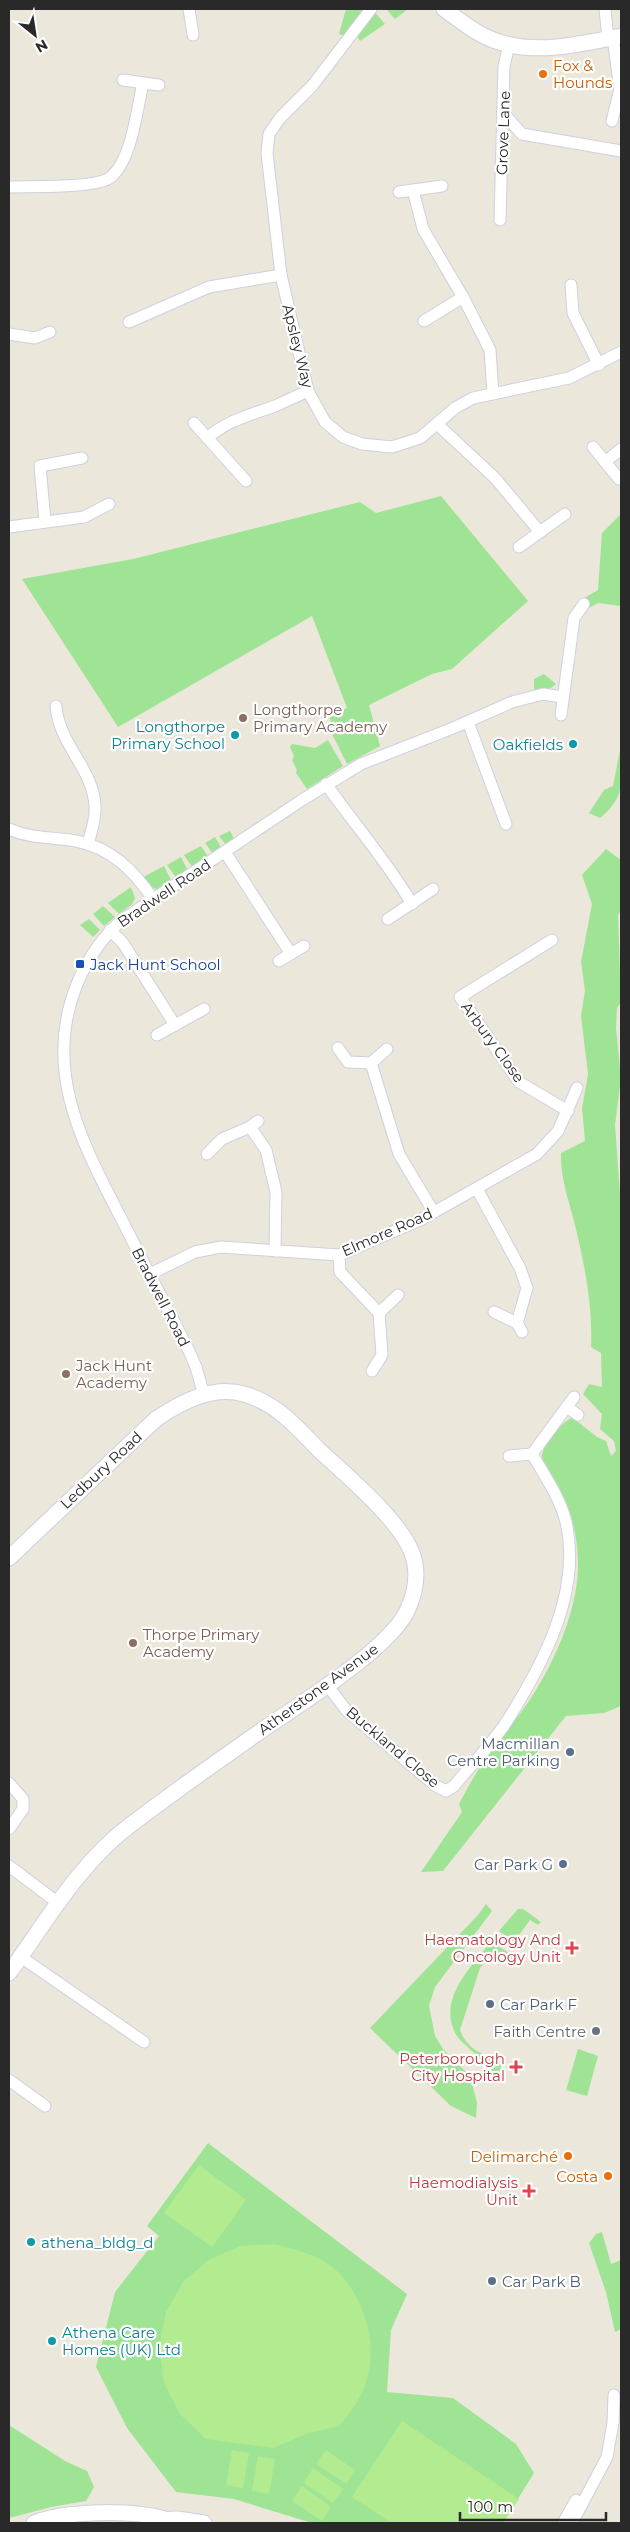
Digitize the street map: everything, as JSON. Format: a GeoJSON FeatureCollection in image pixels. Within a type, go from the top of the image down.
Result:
{"type":"FeatureCollection","features":[{"type":"Feature","properties":{"kind":"street"},"geometry":{"type":"LineString","coordinates":[[189,9],[193,34]]}},
{"type":"Feature","properties":{"kind":"street","name":"Apsley Way"},"geometry":{"type":"LineString","coordinates":[[371,9],[312,86],[280,118],[269,134],[266,153],[281,275],[308,391],[324,422],[343,437],[362,444],[392,447],[420,438],[456,408],[473,398],[569,378],[599,365],[621,352]]}},
{"type":"Feature","properties":{"kind":"street"},"geometry":{"type":"LineString","coordinates":[[444,9],[486,37],[528,49],[555,48],[614,37]]}},
{"type":"Feature","properties":{"kind":"street"},"geometry":{"type":"LineString","coordinates":[[605,9],[614,37],[620,89],[612,121]]}},
{"type":"Feature","properties":{"kind":"street","name":"Grove Lane"},"geometry":{"type":"LineString","coordinates":[[500,220],[504,66],[509,45]]}},
{"type":"Feature","properties":{"kind":"street"},"geometry":{"type":"LineString","coordinates":[[123,80],[159,85]]}},
{"type":"Feature","properties":{"kind":"street"},"geometry":{"type":"LineString","coordinates":[[9,186],[86,185],[111,177],[127,154],[144,83]]}},
{"type":"Feature","properties":{"kind":"street"},"geometry":{"type":"LineString","coordinates":[[504,114],[522,134],[621,151]]}},
{"type":"Feature","properties":{"kind":"street"},"geometry":{"type":"LineString","coordinates":[[399,192],[442,186]]}},
{"type":"Feature","properties":{"kind":"street"},"geometry":{"type":"LineString","coordinates":[[413,190],[423,229],[463,297],[490,350],[493,394]]}},
{"type":"Feature","properties":{"kind":"street"},"geometry":{"type":"LineString","coordinates":[[129,322],[209,287],[281,275]]}},
{"type":"Feature","properties":{"kind":"street"},"geometry":{"type":"LineString","coordinates":[[570,284],[573,313],[599,365]]}},
{"type":"Feature","properties":{"kind":"street"},"geometry":{"type":"LineString","coordinates":[[424,321],[463,297]]}},
{"type":"Feature","properties":{"kind":"street"},"geometry":{"type":"LineString","coordinates":[[9,334],[35,338],[50,332]]}},
{"type":"Feature","properties":{"kind":"street"},"geometry":{"type":"LineString","coordinates":[[207,438],[221,426],[236,418],[275,406],[308,391]]}},
{"type":"Feature","properties":{"kind":"street"},"geometry":{"type":"LineString","coordinates":[[194,423],[246,481]]}},
{"type":"Feature","properties":{"kind":"street"},"geometry":{"type":"LineString","coordinates":[[437,424],[495,478],[540,532]]}},
{"type":"Feature","properties":{"kind":"street"},"geometry":{"type":"LineString","coordinates":[[593,447],[619,479]]}},
{"type":"Feature","properties":{"kind":"street"},"geometry":{"type":"LineString","coordinates":[[605,462],[621,449]]}},
{"type":"Feature","properties":{"kind":"street"},"geometry":{"type":"LineString","coordinates":[[45,521],[40,466],[82,458]]}},
{"type":"Feature","properties":{"kind":"street"},"geometry":{"type":"LineString","coordinates":[[9,527],[84,517],[108,504]]}},
{"type":"Feature","properties":{"kind":"street"},"geometry":{"type":"LineString","coordinates":[[519,547],[565,514]]}},
{"type":"Feature","properties":{"kind":"street"},"geometry":{"type":"LineString","coordinates":[[561,715],[574,618],[584,604]]}},
{"type":"Feature","properties":{"kind":"street","name":"Bradwell Road"},"geometry":{"type":"LineString","coordinates":[[204,1395],[196,1367],[88,1154],[69,1100],[64,1073],[63,1042],[71,1000],[94,950],[110,930],[153,899],[326,784],[370,760],[468,722],[492,709],[526,697],[543,694],[563,697]]}},
{"type":"Feature","properties":{"kind":"street"},"geometry":{"type":"LineString","coordinates":[[56,706],[57,722],[89,779],[94,795],[96,808],[88,844]]}},
{"type":"Feature","properties":{"kind":"street"},"geometry":{"type":"LineString","coordinates":[[468,722],[505,824]]}},
{"type":"Feature","properties":{"kind":"street"},"geometry":{"type":"LineString","coordinates":[[326,784],[391,868],[412,904]]}},
{"type":"Feature","properties":{"kind":"street"},"geometry":{"type":"LineString","coordinates":[[9,829],[39,838],[76,841],[88,844],[115,856],[130,868],[153,899]]}},
{"type":"Feature","properties":{"kind":"street"},"geometry":{"type":"LineString","coordinates":[[225,852],[291,954]]}},
{"type":"Feature","properties":{"kind":"street"},"geometry":{"type":"LineString","coordinates":[[388,919],[433,889]]}},
{"type":"Feature","properties":{"kind":"street"},"geometry":{"type":"LineString","coordinates":[[110,930],[123,943],[175,1024]]}},
{"type":"Feature","properties":{"kind":"street","name":"Arbury Close"},"geometry":{"type":"LineString","coordinates":[[552,940],[460,997],[519,1082],[568,1111]]}},
{"type":"Feature","properties":{"kind":"street"},"geometry":{"type":"LineString","coordinates":[[279,961],[304,946]]}},
{"type":"Feature","properties":{"kind":"street"},"geometry":{"type":"LineString","coordinates":[[157,1035],[204,1009]]}},
{"type":"Feature","properties":{"kind":"street"},"geometry":{"type":"LineString","coordinates":[[338,1048],[348,1062],[371,1064],[387,1049]]}},
{"type":"Feature","properties":{"kind":"street"},"geometry":{"type":"LineString","coordinates":[[371,1064],[399,1154],[433,1211]]}},
{"type":"Feature","properties":{"kind":"street","name":"Elmore Road"},"geometry":{"type":"LineString","coordinates":[[150,1274],[195,1252],[221,1247],[339,1255],[420,1220],[537,1154],[558,1131],[577,1088]]}},
{"type":"Feature","properties":{"kind":"street"},"geometry":{"type":"LineString","coordinates":[[206,1154],[222,1139],[254,1124],[266,1150],[276,1192],[275,1251]]}},
{"type":"Feature","properties":{"kind":"street"},"geometry":{"type":"LineString","coordinates":[[477,1189],[520,1268],[527,1288],[520,1327],[494,1312]]}},
{"type":"Feature","properties":{"kind":"street"},"geometry":{"type":"LineString","coordinates":[[339,1255],[340,1272],[379,1313],[382,1355],[372,1371]]}},
{"type":"Feature","properties":{"kind":"street"},"geometry":{"type":"LineString","coordinates":[[379,1313],[398,1294]]}},
{"type":"Feature","properties":{"kind":"street","name":"Atherstone Avenue"},"geometry":{"type":"LineString","coordinates":[[9,1973],[88,1864],[124,1830],[327,1685],[384,1640],[407,1610],[416,1581],[417,1571],[412,1552],[403,1536],[382,1511],[280,1412],[244,1394],[224,1392],[204,1395]]}},
{"type":"Feature","properties":{"kind":"street","name":"Ledbury Road"},"geometry":{"type":"LineString","coordinates":[[9,1558],[143,1430],[169,1410],[204,1395]]}},
{"type":"Feature","properties":{"kind":"street"},"geometry":{"type":"LineString","coordinates":[[509,1456],[532,1454],[571,1402],[578,1415]]}},
{"type":"Feature","properties":{"kind":"street","name":"Buckland Close"},"geometry":{"type":"LineString","coordinates":[[327,1685],[347,1711],[436,1786],[446,1791],[454,1786],[506,1722],[545,1654],[566,1590],[570,1558],[566,1522],[554,1490],[532,1454]]}},
{"type":"Feature","properties":{"kind":"street"},"geometry":{"type":"LineString","coordinates":[[9,1783],[23,1799],[23,1809],[9,1829]]}},
{"type":"Feature","properties":{"kind":"street"},"geometry":{"type":"LineString","coordinates":[[9,1866],[58,1903]]}},
{"type":"Feature","properties":{"kind":"street"},"geometry":{"type":"LineString","coordinates":[[20,1956],[144,2042]]}},
{"type":"Feature","properties":{"kind":"street"},"geometry":{"type":"LineString","coordinates":[[9,2080],[45,2106]]}},
{"type":"Feature","properties":{"kind":"street"},"geometry":{"type":"LineString","coordinates":[[572,2523],[605,2462],[613,2417],[614,2395]]}},
{"type":"Feature","properties":{"kind":"street"},"geometry":{"type":"LineString","coordinates":[[563,2523],[609,2438]]}},
{"type":"Feature","properties":{"kind":"street"},"geometry":{"type":"LineString","coordinates":[[34,2523],[54,2518],[100,2514],[149,2515],[164,2519]]}},
{"type":"Feature","properties":{"kind":"street"},"geometry":{"type":"LineString","coordinates":[[80,2523],[164,2519],[204,2523]]}},
{"type":"Feature","properties":{"kind":"green space"},"geometry":{"type":"Polygon","coordinates":[[[346,9],[363,10],[344,36],[339,34],[346,9]]]}},
{"type":"Feature","properties":{"kind":"green space"},"geometry":{"type":"Polygon","coordinates":[[[386,9],[408,9],[395,19],[386,9]]]}},
{"type":"Feature","properties":{"kind":"green space"},"geometry":{"type":"Polygon","coordinates":[[[374,11],[385,24],[360,41],[357,36],[374,11]]]}},
{"type":"Feature","properties":{"kind":"green space"},"geometry":{"type":"Polygon","coordinates":[[[441,496],[528,601],[452,669],[432,674],[369,705],[380,746],[347,764],[332,734],[330,717],[347,708],[312,616],[118,727],[22,579],[133,559],[360,502],[376,513],[441,496]]]}},
{"type":"Feature","properties":{"kind":"green space"},"geometry":{"type":"Polygon","coordinates":[[[621,514],[621,606],[598,603],[587,609],[581,600],[598,590],[602,533],[621,514]]]}},
{"type":"Feature","properties":{"kind":"green space"},"geometry":{"type":"Polygon","coordinates":[[[544,674],[556,684],[547,691],[534,692],[534,679],[544,674]]]}},
{"type":"Feature","properties":{"kind":"green space"},"geometry":{"type":"Polygon","coordinates":[[[328,740],[343,766],[307,789],[296,773],[297,770],[292,760],[294,756],[290,747],[292,744],[315,748],[328,740]]]}},
{"type":"Feature","properties":{"kind":"green space"},"geometry":{"type":"Polygon","coordinates":[[[621,745],[622,777],[619,793],[609,810],[600,818],[589,813],[604,790],[613,786],[621,745]]]}},
{"type":"Feature","properties":{"kind":"green space"},"geometry":{"type":"Polygon","coordinates":[[[230,831],[235,840],[227,846],[219,836],[230,831]]]}},
{"type":"Feature","properties":{"kind":"green space"},"geometry":{"type":"Polygon","coordinates":[[[215,837],[222,849],[213,854],[205,843],[215,837]]]}},
{"type":"Feature","properties":{"kind":"green space"},"geometry":{"type":"Polygon","coordinates":[[[201,846],[209,858],[193,868],[184,855],[201,846]]]}},
{"type":"Feature","properties":{"kind":"green space"},"geometry":{"type":"Polygon","coordinates":[[[606,849],[621,860],[621,910],[618,915],[621,1002],[617,1008],[616,1028],[621,1078],[615,1125],[621,1208],[621,1706],[604,1713],[566,1716],[443,1871],[421,1872],[462,1812],[459,1804],[477,1771],[537,1689],[554,1656],[568,1621],[577,1585],[576,1539],[566,1503],[542,1457],[545,1447],[559,1428],[569,1419],[573,1418],[597,1437],[606,1441],[611,1456],[616,1451],[614,1441],[600,1429],[602,1414],[583,1394],[589,1384],[602,1387],[601,1353],[591,1347],[591,1315],[587,1283],[561,1162],[561,1153],[585,1141],[582,1108],[588,1074],[581,1016],[585,991],[581,962],[592,904],[582,875],[606,849]]]}},
{"type":"Feature","properties":{"kind":"green space"},"geometry":{"type":"Polygon","coordinates":[[[181,857],[188,871],[177,879],[167,865],[181,857]]]}},
{"type":"Feature","properties":{"kind":"green space"},"geometry":{"type":"Polygon","coordinates":[[[164,866],[172,882],[159,889],[151,888],[144,879],[145,876],[164,866]]]}},
{"type":"Feature","properties":{"kind":"green space"},"geometry":{"type":"Polygon","coordinates":[[[131,887],[135,898],[132,904],[119,914],[108,903],[131,887]]]}},
{"type":"Feature","properties":{"kind":"green space"},"geometry":{"type":"Polygon","coordinates":[[[103,906],[115,917],[104,926],[93,914],[103,906]]]}},
{"type":"Feature","properties":{"kind":"green space"},"geometry":{"type":"Polygon","coordinates":[[[89,919],[100,930],[93,937],[80,925],[89,919]]]}},
{"type":"Feature","properties":{"kind":"green space"},"geometry":{"type":"Polygon","coordinates":[[[486,1904],[492,1911],[435,1987],[429,2006],[435,2036],[443,2049],[470,2076],[477,2103],[476,2118],[451,2106],[370,2028],[478,1915],[486,1904]]]}},
{"type":"Feature","properties":{"kind":"green space"},"geometry":{"type":"Polygon","coordinates":[[[518,1909],[523,1909],[541,1922],[538,1925],[530,1920],[514,1942],[499,1931],[518,1909]]]}},
{"type":"Feature","properties":{"kind":"green space"},"geometry":{"type":"Polygon","coordinates":[[[494,1943],[515,1957],[510,1963],[500,1955],[494,1962],[488,1958],[480,1968],[460,2030],[471,2047],[489,2057],[503,2060],[496,2084],[479,2058],[457,2036],[450,2011],[458,1987],[465,1975],[489,1944],[494,1943]]]}},
{"type":"Feature","properties":{"kind":"green space"},"geometry":{"type":"Polygon","coordinates":[[[578,2049],[598,2056],[587,2096],[566,2090],[578,2049]]]}},
{"type":"Feature","properties":{"kind":"green space"},"geometry":{"type":"Polygon","coordinates":[[[208,2143],[407,2294],[391,2330],[387,2392],[453,2398],[516,2444],[534,2473],[503,2523],[312,2523],[234,2499],[176,2492],[127,2428],[96,2367],[115,2292],[159,2236],[147,2226],[208,2143]]]}},
{"type":"Feature","properties":{"kind":"green space"},"geometry":{"type":"Polygon","coordinates":[[[199,2165],[246,2200],[212,2247],[164,2213],[199,2165]]]}},
{"type":"Feature","properties":{"kind":"green space"},"geometry":{"type":"Polygon","coordinates":[[[602,2232],[611,2264],[621,2260],[621,2329],[615,2332],[606,2292],[589,2243],[596,2234],[602,2232]]]}},
{"type":"Feature","properties":{"kind":"green space"},"geometry":{"type":"Polygon","coordinates":[[[275,2244],[292,2248],[323,2261],[337,2271],[348,2284],[357,2298],[369,2331],[371,2348],[370,2366],[366,2382],[357,2402],[339,2426],[306,2434],[273,2448],[206,2439],[180,2414],[164,2383],[159,2347],[166,2312],[183,2282],[209,2260],[240,2246],[275,2244]]]}},
{"type":"Feature","properties":{"kind":"green space"},"geometry":{"type":"Polygon","coordinates":[[[402,2421],[519,2499],[503,2523],[392,2523],[352,2497],[402,2421]]]}},
{"type":"Feature","properties":{"kind":"green space"},"geometry":{"type":"Polygon","coordinates":[[[9,2425],[65,2461],[87,2471],[94,2487],[86,2501],[51,2507],[9,2518],[9,2425]]]}},
{"type":"Feature","properties":{"kind":"green space"},"geometry":{"type":"Polygon","coordinates":[[[232,2450],[249,2453],[243,2488],[226,2485],[232,2450]]]}},
{"type":"Feature","properties":{"kind":"green space"},"geometry":{"type":"Polygon","coordinates":[[[326,2450],[355,2470],[346,2484],[316,2464],[326,2450]]]}},
{"type":"Feature","properties":{"kind":"green space"},"geometry":{"type":"Polygon","coordinates":[[[258,2456],[275,2459],[269,2494],[252,2491],[258,2456]]]}},
{"type":"Feature","properties":{"kind":"green space"},"geometry":{"type":"Polygon","coordinates":[[[313,2468],[343,2489],[333,2503],[304,2483],[313,2468]]]}},
{"type":"Feature","properties":{"kind":"green space"},"geometry":{"type":"Polygon","coordinates":[[[302,2486],[331,2507],[322,2521],[292,2501],[302,2486]]]}},
{"type":"Feature","properties":{"kind":"place","name":"Fox & Hounds"},"geometry":{"type":"Point","coordinates":[543,74]}},
{"type":"Feature","properties":{"kind":"place","name":"Longthorpe Primary Academy"},"geometry":{"type":"Point","coordinates":[243,718]}},
{"type":"Feature","properties":{"kind":"place","name":"Longthorpe Primary School"},"geometry":{"type":"Point","coordinates":[235,735]}},
{"type":"Feature","properties":{"kind":"place","name":"Oakfields"},"geometry":{"type":"Point","coordinates":[573,744]}},
{"type":"Feature","properties":{"kind":"place","name":"Jack Hunt School"},"geometry":{"type":"Point","coordinates":[80,964]}},
{"type":"Feature","properties":{"kind":"place","name":"Jack Hunt Academy"},"geometry":{"type":"Point","coordinates":[66,1374]}},
{"type":"Feature","properties":{"kind":"place","name":"Thorpe Primary Academy"},"geometry":{"type":"Point","coordinates":[133,1643]}},
{"type":"Feature","properties":{"kind":"place","name":"Macmillan Centre Parking"},"geometry":{"type":"Point","coordinates":[570,1752]}},
{"type":"Feature","properties":{"kind":"place","name":"Car Park G"},"geometry":{"type":"Point","coordinates":[563,1864]}},
{"type":"Feature","properties":{"kind":"place","name":"Haematology And Oncology Unit"},"geometry":{"type":"Point","coordinates":[572,1948]}},
{"type":"Feature","properties":{"kind":"place","name":"Car Park F"},"geometry":{"type":"Point","coordinates":[490,2004]}},
{"type":"Feature","properties":{"kind":"place","name":"Faith Centre"},"geometry":{"type":"Point","coordinates":[596,2031]}},
{"type":"Feature","properties":{"kind":"place","name":"Peterborough City Hospital"},"geometry":{"type":"Point","coordinates":[516,2067]}},
{"type":"Feature","properties":{"kind":"place","name":"Delimarché"},"geometry":{"type":"Point","coordinates":[568,2156]}},
{"type":"Feature","properties":{"kind":"place","name":"Costa"},"geometry":{"type":"Point","coordinates":[608,2176]}},
{"type":"Feature","properties":{"kind":"place","name":"Haemodialysis Unit"},"geometry":{"type":"Point","coordinates":[529,2191]}},
{"type":"Feature","properties":{"kind":"place","name":"athena_bldg_d"},"geometry":{"type":"Point","coordinates":[31,2242]}},
{"type":"Feature","properties":{"kind":"place","name":"Car Park B"},"geometry":{"type":"Point","coordinates":[492,2281]}},
{"type":"Feature","properties":{"kind":"place","name":"Athena Care Homes (UK) Ltd"},"geometry":{"type":"Point","coordinates":[52,2341]}}]}
